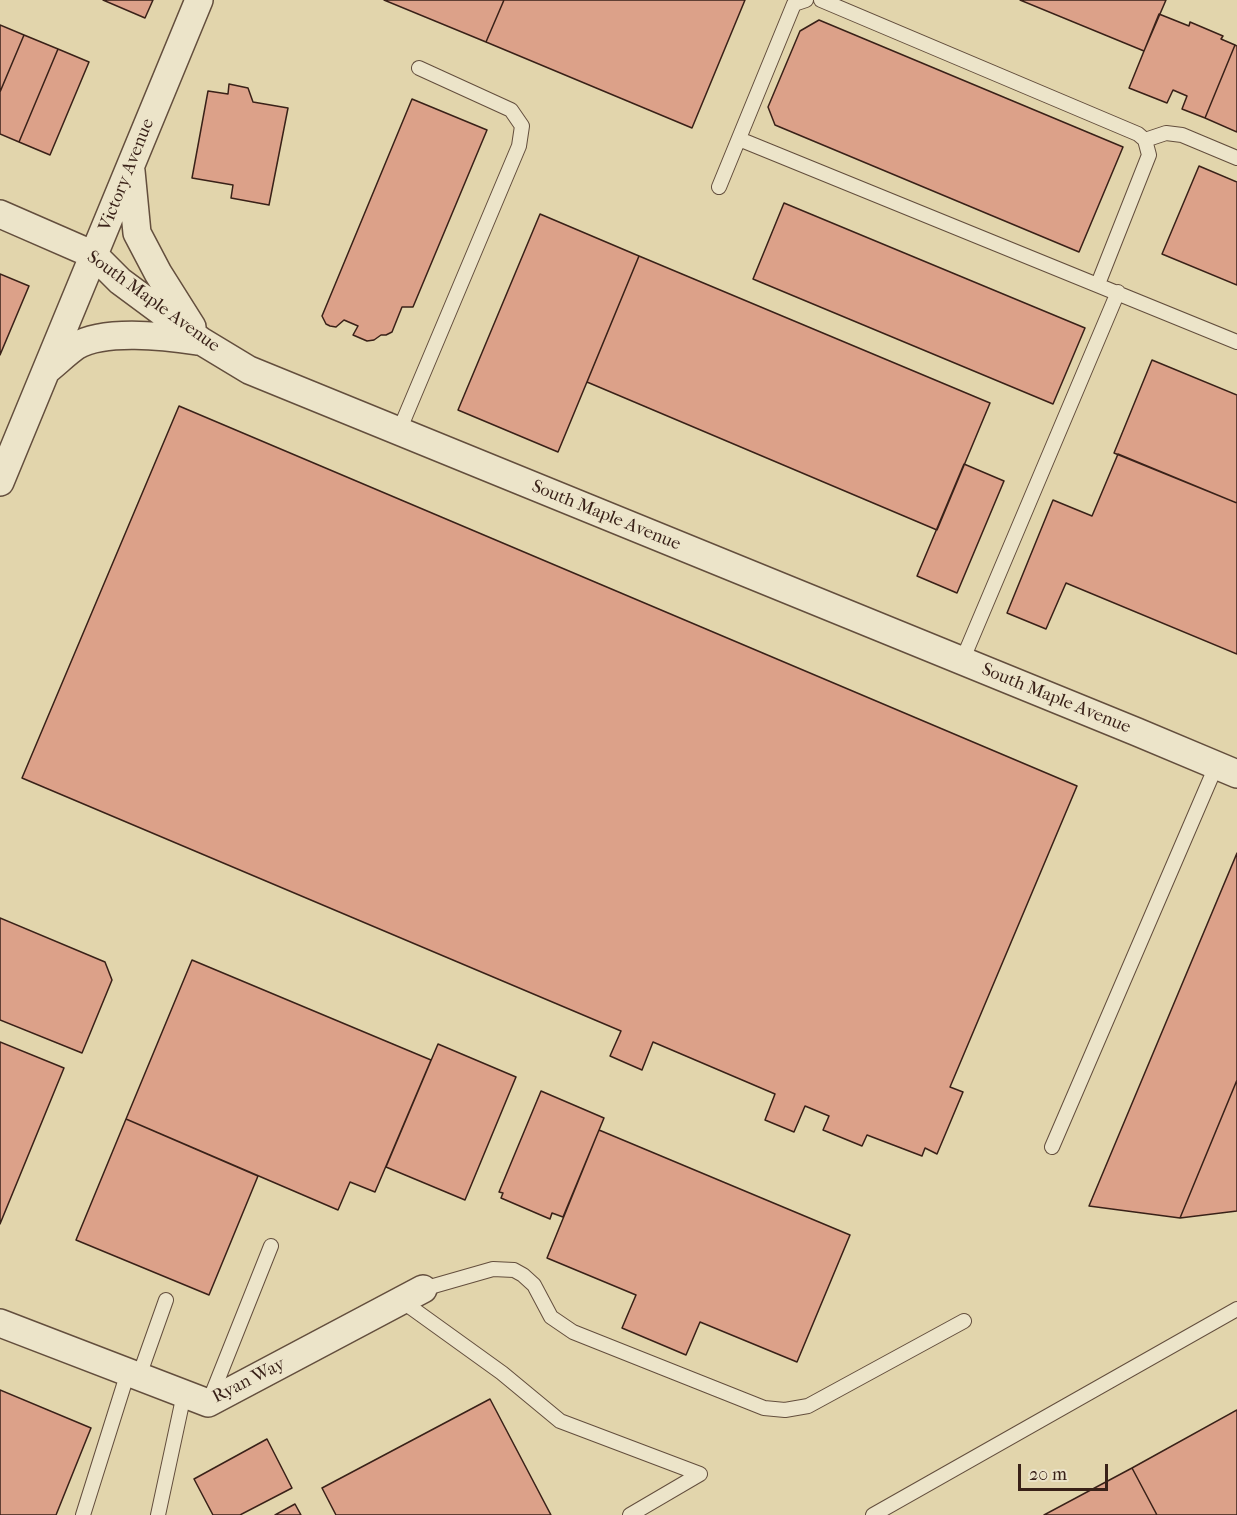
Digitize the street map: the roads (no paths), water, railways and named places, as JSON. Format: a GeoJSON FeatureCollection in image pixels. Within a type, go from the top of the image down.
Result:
{"type":"FeatureCollection","features":[{"type":"Feature","properties":{"kind":"street","name":"Victory Avenue"},"geometry":{"type":"LineString","coordinates":[[0,482],[199,0]]}},
{"type":"Feature","properties":{"kind":"street"},"geometry":{"type":"LineString","coordinates":[[130,168],[137,233],[158,273],[201,341]]}},
{"type":"Feature","properties":{"kind":"street","name":"South Maple Avenue"},"geometry":{"type":"LineString","coordinates":[[0,214],[94,255],[120,280],[201,341],[249,370],[1227,770]]}},
{"type":"Feature","properties":{"kind":"street"},"geometry":{"type":"LineString","coordinates":[[46,370],[78,345],[105,338],[153,334],[201,341]]}},
{"type":"Feature","properties":{"kind":"street","name":"Ryan Way"},"geometry":{"type":"LineString","coordinates":[[0,1323],[196,1399],[412,1295]]}},
{"type":"Feature","properties":{"kind":"lane"},"geometry":{"type":"LineString","coordinates":[[719,187],[794,4],[806,0]]}},
{"type":"Feature","properties":{"kind":"lane"},"geometry":{"type":"LineString","coordinates":[[822,0],[1138,134],[1145,140],[1149,155],[1098,284]]}},
{"type":"Feature","properties":{"kind":"lane"},"geometry":{"type":"LineString","coordinates":[[399,431],[519,146],[522,126],[511,110],[418,68]]}},
{"type":"Feature","properties":{"kind":"lane"},"geometry":{"type":"LineString","coordinates":[[1145,140],[1166,133],[1182,135],[1237,158]]}},
{"type":"Feature","properties":{"kind":"lane"},"geometry":{"type":"LineString","coordinates":[[739,139],[1237,342]]}},
{"type":"Feature","properties":{"kind":"lane"},"geometry":{"type":"LineString","coordinates":[[962,661],[1118,292]]}},
{"type":"Feature","properties":{"kind":"lane"},"geometry":{"type":"LineString","coordinates":[[1052,1147],[1227,770]]}},
{"type":"Feature","properties":{"kind":"lane"},"geometry":{"type":"LineString","coordinates":[[158,1515],[196,1399],[271,1246]]}},
{"type":"Feature","properties":{"kind":"lane"},"geometry":{"type":"LineString","coordinates":[[412,1295],[493,1269],[514,1270],[534,1285],[551,1317],[573,1332],[764,1408],[785,1410],[808,1406],[964,1321]]}},
{"type":"Feature","properties":{"kind":"lane"},"geometry":{"type":"LineString","coordinates":[[412,1295],[560,1420],[700,1474],[630,1515]]}},
{"type":"Feature","properties":{"kind":"lane"},"geometry":{"type":"LineString","coordinates":[[82,1515],[134,1374],[166,1300]]}},
{"type":"Feature","properties":{"kind":"lane"},"geometry":{"type":"LineString","coordinates":[[873,1515],[1237,1309]]}}]}
